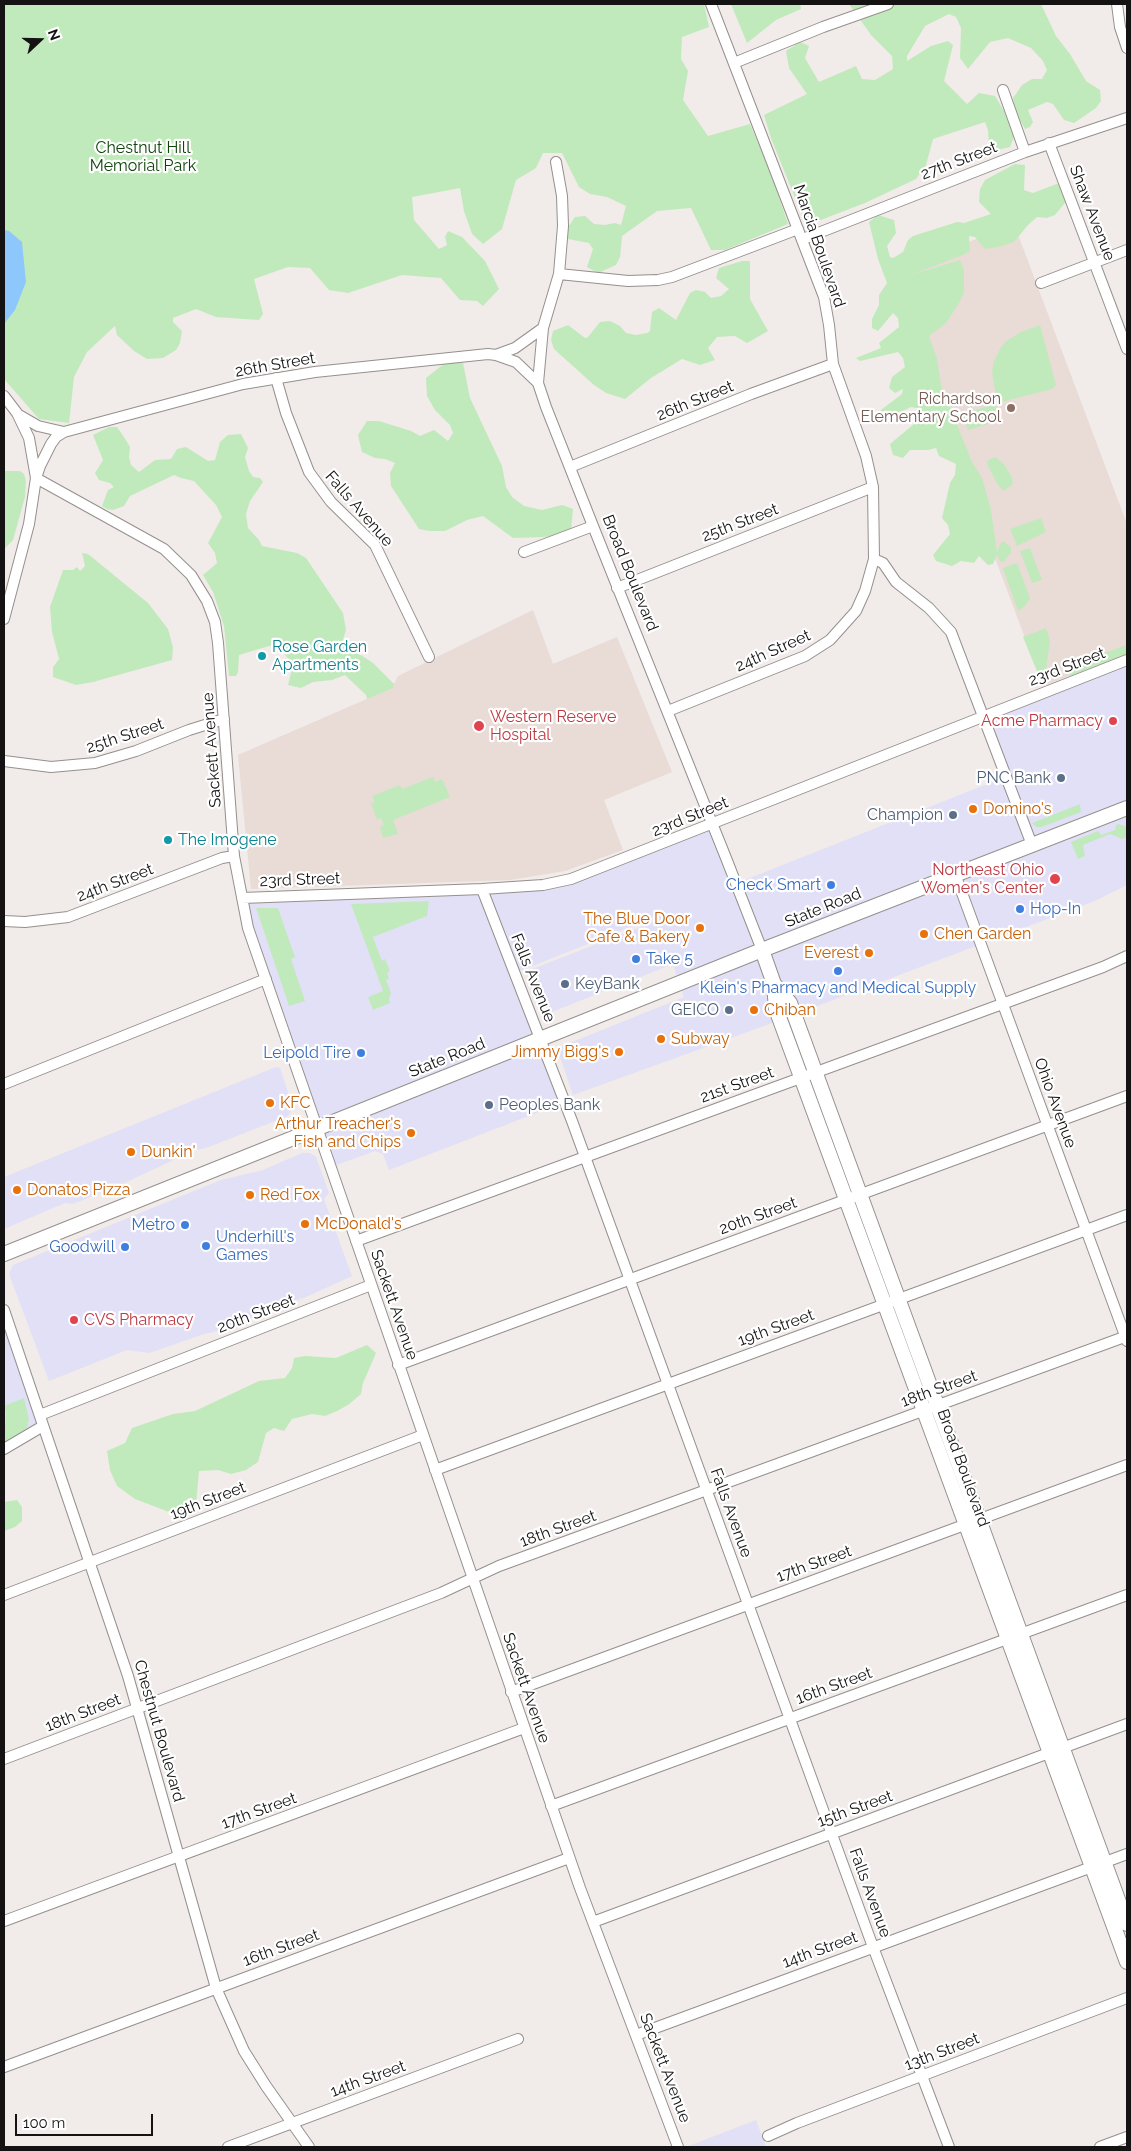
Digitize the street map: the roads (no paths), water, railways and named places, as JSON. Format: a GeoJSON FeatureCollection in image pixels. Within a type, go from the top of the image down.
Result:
{"type":"FeatureCollection","features":[{"type":"Feature","properties":{"kind":"main road","name":"State Road"},"geometry":{"type":"LineString","coordinates":[[4,1254],[762,950],[1127,808]]}},
{"type":"Feature","properties":{"kind":"main road","name":"Broad Boulevard"},"geometry":{"type":"LineString","coordinates":[[762,950],[774,984],[790,1003],[808,1075],[1098,1865],[1127,1962]]}},
{"type":"Feature","properties":{"kind":"main road","name":"Broad Boulevard"},"geometry":{"type":"LineString","coordinates":[[1098,1865],[1127,1924]]}},
{"type":"Feature","properties":{"kind":"street","name":"Marcia Boulevard"},"geometry":{"type":"LineString","coordinates":[[711,4],[824,297],[833,364],[866,456],[873,487],[874,559]]}},
{"type":"Feature","properties":{"kind":"street"},"geometry":{"type":"LineString","coordinates":[[734,63],[888,4]]}},
{"type":"Feature","properties":{"kind":"street"},"geometry":{"type":"LineString","coordinates":[[1117,4],[1120,27],[1127,48]]}},
{"type":"Feature","properties":{"kind":"street"},"geometry":{"type":"LineString","coordinates":[[1003,90],[1025,152]]}},
{"type":"Feature","properties":{"kind":"street","name":"27th Street"},"geometry":{"type":"LineString","coordinates":[[559,274],[628,281],[658,280],[672,277],[800,234],[1049,143],[1127,118]]}},
{"type":"Feature","properties":{"kind":"street","name":"Shaw Avenue"},"geometry":{"type":"LineString","coordinates":[[1049,143],[1127,349]]}},
{"type":"Feature","properties":{"kind":"street","name":"Broad Boulevard"},"geometry":{"type":"LineString","coordinates":[[556,162],[563,211],[559,274],[544,328],[538,382],[546,408],[592,526],[668,711],[762,950]]}},
{"type":"Feature","properties":{"kind":"street"},"geometry":{"type":"LineString","coordinates":[[1041,283],[1127,250]]}},
{"type":"Feature","properties":{"kind":"street","name":"26th Street"},"geometry":{"type":"LineString","coordinates":[[17,414],[38,426],[64,432],[234,387],[276,378],[399,363],[496,354],[515,348],[544,328]]}},
{"type":"Feature","properties":{"kind":"street","name":"26th Street"},"geometry":{"type":"LineString","coordinates":[[496,354],[516,362],[538,382]]}},
{"type":"Feature","properties":{"kind":"street","name":"26th Street"},"geometry":{"type":"LineString","coordinates":[[570,467],[751,394],[833,364]]}},
{"type":"Feature","properties":{"kind":"street","name":"Falls Avenue"},"geometry":{"type":"LineString","coordinates":[[276,378],[288,419],[309,472],[331,502],[375,545],[429,657]]}},
{"type":"Feature","properties":{"kind":"street"},"geometry":{"type":"LineString","coordinates":[[4,396],[17,414],[31,446],[36,478]]}},
{"type":"Feature","properties":{"kind":"street"},"geometry":{"type":"LineString","coordinates":[[4,619],[29,524],[36,478],[51,444],[56,437],[64,432]]}},
{"type":"Feature","properties":{"kind":"street","name":"Sackett Avenue"},"geometry":{"type":"LineString","coordinates":[[36,478],[164,549],[192,577],[207,601],[215,622],[218,643],[234,856],[248,928],[569,1858],[678,2147]]}},
{"type":"Feature","properties":{"kind":"street","name":"25th Street"},"geometry":{"type":"LineString","coordinates":[[617,588],[873,487]]}},
{"type":"Feature","properties":{"kind":"street"},"geometry":{"type":"LineString","coordinates":[[524,552],[592,526]]}},
{"type":"Feature","properties":{"kind":"street"},"geometry":{"type":"LineString","coordinates":[[874,559],[883,563],[896,582],[930,608],[951,632],[1032,845]]}},
{"type":"Feature","properties":{"kind":"street","name":"24th Street"},"geometry":{"type":"LineString","coordinates":[[668,711],[805,656],[830,640],[856,611],[865,592],[874,559]]}},
{"type":"Feature","properties":{"kind":"street"},"geometry":{"type":"LineString","coordinates":[[4,574],[16,572]]}},
{"type":"Feature","properties":{"kind":"street","name":"23rd Street"},"geometry":{"type":"LineString","coordinates":[[242,898],[482,889],[543,885],[571,879],[1127,660]]}},
{"type":"Feature","properties":{"kind":"street","name":"25th Street"},"geometry":{"type":"LineString","coordinates":[[4,761],[51,767],[95,763],[136,752],[189,730],[224,719]]}},
{"type":"Feature","properties":{"kind":"street","name":"24th Street"},"geometry":{"type":"LineString","coordinates":[[4,921],[34,921],[68,917],[215,861],[234,856]]}},
{"type":"Feature","properties":{"kind":"street","name":"Ohio Avenue"},"geometry":{"type":"LineString","coordinates":[[955,874],[1127,1338]]}},
{"type":"Feature","properties":{"kind":"street","name":"Falls Avenue"},"geometry":{"type":"LineString","coordinates":[[482,889],[585,1157],[748,1605],[949,2147]]}},
{"type":"Feature","properties":{"kind":"street","name":"21st Street"},"geometry":{"type":"LineString","coordinates":[[356,1241],[1103,967],[1127,956]]}},
{"type":"Feature","properties":{"kind":"street"},"geometry":{"type":"LineString","coordinates":[[4,1084],[266,979]]}},
{"type":"Feature","properties":{"kind":"street","name":"20th Street"},"geometry":{"type":"LineString","coordinates":[[398,1364],[1127,1096]]}},
{"type":"Feature","properties":{"kind":"street","name":"19th Street"},"geometry":{"type":"LineString","coordinates":[[435,1470],[1127,1215]]}},
{"type":"Feature","properties":{"kind":"street","name":"20th Street"},"geometry":{"type":"LineString","coordinates":[[40,1415],[371,1285]]}},
{"type":"Feature","properties":{"kind":"street","name":"Chestnut Boulevard"},"geometry":{"type":"LineString","coordinates":[[4,1310],[138,1708],[216,1988],[244,2051],[308,2147]]}},
{"type":"Feature","properties":{"kind":"street","name":"18th Street"},"geometry":{"type":"LineString","coordinates":[[4,1759],[441,1593],[499,1566],[1127,1338]]}},
{"type":"Feature","properties":{"kind":"street"},"geometry":{"type":"LineString","coordinates":[[4,1449],[43,1426]]}},
{"type":"Feature","properties":{"kind":"street","name":"19th Street"},"geometry":{"type":"LineString","coordinates":[[4,1595],[423,1435]]}},
{"type":"Feature","properties":{"kind":"street","name":"17th Street"},"geometry":{"type":"LineString","coordinates":[[511,1692],[1127,1465]]}},
{"type":"Feature","properties":{"kind":"street","name":"16th Street"},"geometry":{"type":"LineString","coordinates":[[551,1806],[1127,1595]]}},
{"type":"Feature","properties":{"kind":"street","name":"15th Street"},"geometry":{"type":"LineString","coordinates":[[593,1922],[1127,1724]]}},
{"type":"Feature","properties":{"kind":"street","name":"17th Street"},"geometry":{"type":"LineString","coordinates":[[4,1921],[524,1728]]}},
{"type":"Feature","properties":{"kind":"street","name":"14th Street"},"geometry":{"type":"LineString","coordinates":[[636,2035],[1127,1854]]}},
{"type":"Feature","properties":{"kind":"street","name":"16th Street"},"geometry":{"type":"LineString","coordinates":[[4,2067],[569,1858]]}},
{"type":"Feature","properties":{"kind":"street","name":"13th Street"},"geometry":{"type":"LineString","coordinates":[[768,2136],[797,2123],[1127,1998]]}},
{"type":"Feature","properties":{"kind":"street","name":"14th Street"},"geometry":{"type":"LineString","coordinates":[[228,2147],[518,2039]]}},
{"type":"Feature","properties":{"kind":"street"},"geometry":{"type":"LineString","coordinates":[[1100,2147],[1127,2137]]}},
{"type":"Feature","properties":{"kind":"water"},"geometry":{"type":"Polygon","coordinates":[[[4,230],[9,231],[22,242],[26,282],[15,310],[4,324],[4,230]]]}},
{"type":"Feature","properties":{"kind":"place","name":"Richardson Elementary School"},"geometry":{"type":"Point","coordinates":[1011,408]}},
{"type":"Feature","properties":{"kind":"place","name":"Rose Garden Apartments"},"geometry":{"type":"Point","coordinates":[262,656]}},
{"type":"Feature","properties":{"kind":"place","name":"Acme Pharmacy"},"geometry":{"type":"Point","coordinates":[1113,721]}},
{"type":"Feature","properties":{"kind":"place","name":"Western Reserve Hospital"},"geometry":{"type":"Point","coordinates":[479,726]}},
{"type":"Feature","properties":{"kind":"place","name":"PNC Bank"},"geometry":{"type":"Point","coordinates":[1061,778]}},
{"type":"Feature","properties":{"kind":"place","name":"Domino's"},"geometry":{"type":"Point","coordinates":[973,809]}},
{"type":"Feature","properties":{"kind":"place","name":"Champion"},"geometry":{"type":"Point","coordinates":[953,815]}},
{"type":"Feature","properties":{"kind":"place","name":"The Imogene"},"geometry":{"type":"Point","coordinates":[168,840]}},
{"type":"Feature","properties":{"kind":"place","name":"Northeast Ohio Women's Center"},"geometry":{"type":"Point","coordinates":[1055,879]}},
{"type":"Feature","properties":{"kind":"place","name":"Check Smart"},"geometry":{"type":"Point","coordinates":[831,885]}},
{"type":"Feature","properties":{"kind":"place","name":"Hop-In"},"geometry":{"type":"Point","coordinates":[1020,909]}},
{"type":"Feature","properties":{"kind":"place","name":"The Blue Door Cafe & Bakery"},"geometry":{"type":"Point","coordinates":[700,928]}},
{"type":"Feature","properties":{"kind":"place","name":"Chen Garden"},"geometry":{"type":"Point","coordinates":[924,934]}},
{"type":"Feature","properties":{"kind":"place","name":"Everest"},"geometry":{"type":"Point","coordinates":[869,953]}},
{"type":"Feature","properties":{"kind":"place","name":"Take 5"},"geometry":{"type":"Point","coordinates":[636,959]}},
{"type":"Feature","properties":{"kind":"place","name":"Klein's Pharmacy and Medical Supply"},"geometry":{"type":"Point","coordinates":[838,971]}},
{"type":"Feature","properties":{"kind":"place","name":"KeyBank"},"geometry":{"type":"Point","coordinates":[565,984]}},
{"type":"Feature","properties":{"kind":"place","name":"GEICO"},"geometry":{"type":"Point","coordinates":[729,1010]}},
{"type":"Feature","properties":{"kind":"place","name":"Chiban"},"geometry":{"type":"Point","coordinates":[754,1010]}},
{"type":"Feature","properties":{"kind":"place","name":"Subway"},"geometry":{"type":"Point","coordinates":[661,1039]}},
{"type":"Feature","properties":{"kind":"place","name":"Jimmy Bigg's"},"geometry":{"type":"Point","coordinates":[619,1052]}},
{"type":"Feature","properties":{"kind":"place","name":"Leipold Tire"},"geometry":{"type":"Point","coordinates":[361,1053]}},
{"type":"Feature","properties":{"kind":"place","name":"KFC"},"geometry":{"type":"Point","coordinates":[270,1103]}},
{"type":"Feature","properties":{"kind":"place","name":"Peoples Bank"},"geometry":{"type":"Point","coordinates":[489,1105]}},
{"type":"Feature","properties":{"kind":"place","name":"Arthur Treacher's Fish and Chips"},"geometry":{"type":"Point","coordinates":[411,1133]}},
{"type":"Feature","properties":{"kind":"place","name":"Dunkin'"},"geometry":{"type":"Point","coordinates":[131,1152]}},
{"type":"Feature","properties":{"kind":"place","name":"Donatos Pizza"},"geometry":{"type":"Point","coordinates":[17,1190]}},
{"type":"Feature","properties":{"kind":"place","name":"Red Fox"},"geometry":{"type":"Point","coordinates":[250,1195]}},
{"type":"Feature","properties":{"kind":"place","name":"McDonald's"},"geometry":{"type":"Point","coordinates":[305,1224]}},
{"type":"Feature","properties":{"kind":"place","name":"Metro"},"geometry":{"type":"Point","coordinates":[185,1225]}},
{"type":"Feature","properties":{"kind":"place","name":"Underhill's Games"},"geometry":{"type":"Point","coordinates":[206,1246]}},
{"type":"Feature","properties":{"kind":"place","name":"Goodwill"},"geometry":{"type":"Point","coordinates":[125,1247]}},
{"type":"Feature","properties":{"kind":"place","name":"CVS Pharmacy"},"geometry":{"type":"Point","coordinates":[74,1320]}},
{"type":"Feature","properties":{"kind":"park label","name":"Chestnut Hill Memorial Park"},"geometry":{"type":"Point","coordinates":[143,157]}}]}
